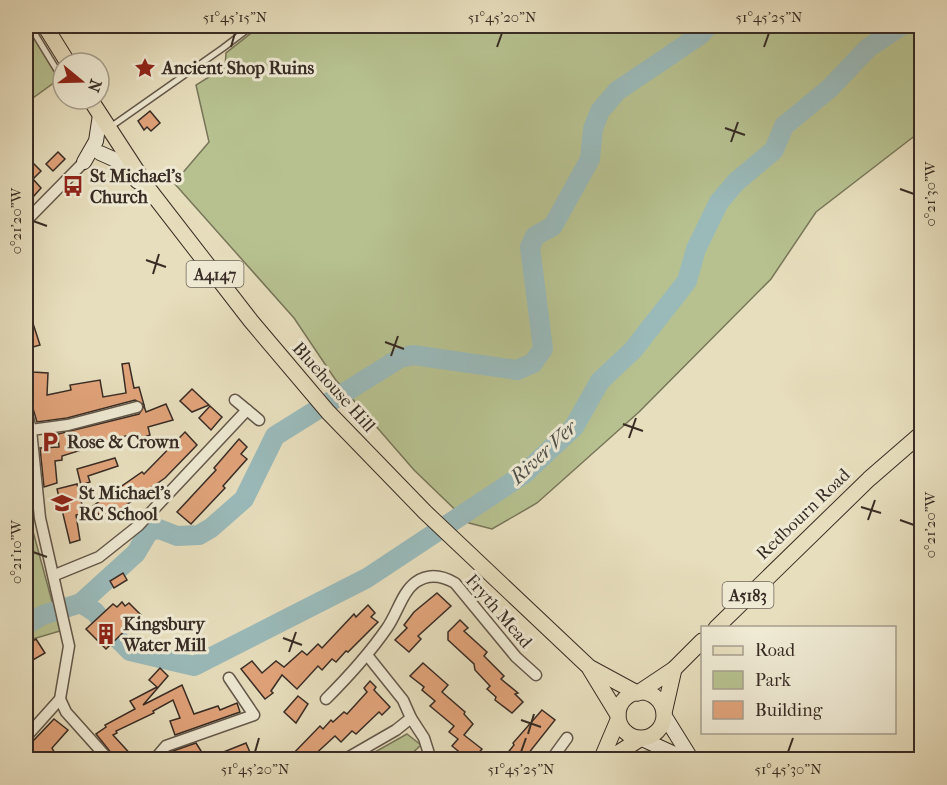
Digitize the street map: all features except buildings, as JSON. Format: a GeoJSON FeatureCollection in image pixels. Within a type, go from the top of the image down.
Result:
{"type":"FeatureCollection","features":[{"type":"Feature","properties":{"kind":"main road"},"geometry":{"type":"LineString","coordinates":[[45,26],[61,51]]}},
{"type":"Feature","properties":{"kind":"main road","name":"Bluehouse Hill"},"geometry":{"type":"LineString","coordinates":[[97,111],[148,188],[251,321],[324,407],[459,546],[589,667],[637,693]]}},
{"type":"Feature","properties":{"kind":"main road","name":"Redbourn Road"},"geometry":{"type":"LineString","coordinates":[[717,626],[853,494],[921,433]]}},
{"type":"Feature","properties":{"kind":"main road"},"geometry":{"type":"LineString","coordinates":[[601,759],[623,700],[674,669],[701,642]]}},
{"type":"Feature","properties":{"kind":"main road","name":"Bluehouse Hill"},"geometry":{"type":"LineString","coordinates":[[589,667],[618,718]]}},
{"type":"Feature","properties":{"kind":"main road"},"geometry":{"type":"LineString","coordinates":[[608,759],[641,738],[655,734],[664,714],[674,669]]}},
{"type":"Feature","properties":{"kind":"main road"},"geometry":{"type":"LineString","coordinates":[[637,693],[652,695],[658,700],[664,714]]}},
{"type":"Feature","properties":{"kind":"main road"},"geometry":{"type":"LineString","coordinates":[[618,718],[626,733],[641,738]]}},
{"type":"Feature","properties":{"kind":"street"},"geometry":{"type":"LineString","coordinates":[[84,162],[100,153],[108,128]]}},
{"type":"Feature","properties":{"kind":"street"},"geometry":{"type":"LineString","coordinates":[[26,221],[84,162],[96,141],[108,128]]}},
{"type":"Feature","properties":{"kind":"street"},"geometry":{"type":"LineString","coordinates":[[100,153],[118,161],[138,183],[148,188]]}},
{"type":"Feature","properties":{"kind":"street"},"geometry":{"type":"LineString","coordinates":[[235,400],[259,420]]}},
{"type":"Feature","properties":{"kind":"street"},"geometry":{"type":"LineString","coordinates":[[31,430],[68,425],[137,407]]}},
{"type":"Feature","properties":{"kind":"street"},"geometry":{"type":"LineString","coordinates":[[26,410],[31,430],[37,502],[68,631],[69,646],[60,699],[26,737]]}},
{"type":"Feature","properties":{"kind":"street"},"geometry":{"type":"LineString","coordinates":[[55,575],[99,557],[138,526],[247,410]]}},
{"type":"Feature","properties":{"kind":"street","name":"Fryth Mead"},"geometry":{"type":"LineString","coordinates":[[326,699],[332,687],[366,655],[414,583],[421,579],[438,576],[455,583],[528,663],[536,675]]}},
{"type":"Feature","properties":{"kind":"street"},"geometry":{"type":"LineString","coordinates":[[366,655],[403,700],[424,738],[431,759]]}},
{"type":"Feature","properties":{"kind":"street"},"geometry":{"type":"LineString","coordinates":[[154,759],[166,746],[254,716],[229,678]]}},
{"type":"Feature","properties":{"kind":"street"},"geometry":{"type":"LineString","coordinates":[[60,699],[66,712],[109,759]]}},
{"type":"Feature","properties":{"kind":"street"},"geometry":{"type":"LineString","coordinates":[[664,714],[690,759]]}},
{"type":"Feature","properties":{"kind":"street"},"geometry":{"type":"LineString","coordinates":[[344,759],[396,730],[411,718]]}},
{"type":"Feature","properties":{"kind":"street"},"geometry":{"type":"LineString","coordinates":[[551,759],[567,738]]}},
{"type":"Feature","properties":{"kind":"street"},"geometry":{"type":"LineString","coordinates":[[641,738],[690,759]]}},
{"type":"Feature","properties":{"kind":"lane"},"geometry":{"type":"LineString","coordinates":[[30,26],[51,60]]}},
{"type":"Feature","properties":{"kind":"lane"},"geometry":{"type":"LineString","coordinates":[[108,128],[252,26]]}},
{"type":"Feature","properties":{"kind":"green space"},"geometry":{"type":"Polygon","coordinates":[[[260,26],[921,26],[921,131],[816,212],[771,279],[639,412],[537,503],[492,529],[469,523],[414,470],[335,379],[294,318],[174,183],[209,142],[196,85],[225,67],[226,53],[260,26]]]}},
{"type":"Feature","properties":{"kind":"green space"},"geometry":{"type":"Polygon","coordinates":[[[30,30],[51,65],[51,85],[26,103],[26,33],[30,30]]]}},
{"type":"Feature","properties":{"kind":"green space"},"geometry":{"type":"Polygon","coordinates":[[[31,524],[60,631],[26,641],[26,525],[31,524]]]}},
{"type":"Feature","properties":{"kind":"green space"},"geometry":{"type":"Polygon","coordinates":[[[407,734],[421,745],[406,759],[369,759],[366,757],[407,734]]]}},
{"type":"Feature","properties":{"kind":"green space"},"geometry":{"type":"Polygon","coordinates":[[[650,751],[667,759],[622,760],[630,753],[650,751]]]}},
{"type":"Feature","properties":{"kind":"waterway","name":"River Ver"},"geometry":{"type":"LineString","coordinates":[[81,603],[136,553],[149,531],[159,529],[177,536],[199,535],[211,528],[244,499],[275,436],[400,358],[413,355],[517,370],[533,363],[543,349],[530,247],[535,236],[553,226],[590,159],[593,129],[600,111],[617,91],[700,35],[708,26]]}},
{"type":"Feature","properties":{"kind":"waterway","name":"River Ver"},"geometry":{"type":"LineString","coordinates":[[117,638],[130,651],[194,666],[367,578],[524,474],[574,427],[600,381],[633,350],[687,281],[696,249],[719,202],[736,182],[774,150],[784,126],[830,88],[868,48],[901,26]]}},
{"type":"Feature","properties":{"kind":"waterway","name":"River Ver"},"geometry":{"type":"LineString","coordinates":[[26,625],[43,615],[81,603],[95,612],[108,628]]}},
{"type":"Feature","properties":{"kind":"place","name":"Ancient Shop Ruins"},"geometry":{"type":"Point","coordinates":[145,68]}},
{"type":"Feature","properties":{"kind":"place","name":"St Michael's Church"},"geometry":{"type":"Point","coordinates":[73,186]}},
{"type":"Feature","properties":{"kind":"place","name":"Rose & Crown"},"geometry":{"type":"Point","coordinates":[50,442]}},
{"type":"Feature","properties":{"kind":"place","name":"St Michael's RC School"},"geometry":{"type":"Point","coordinates":[62,503]}},
{"type":"Feature","properties":{"kind":"place","name":"Kingsbury Water Mill"},"geometry":{"type":"Point","coordinates":[106,634]}}]}
